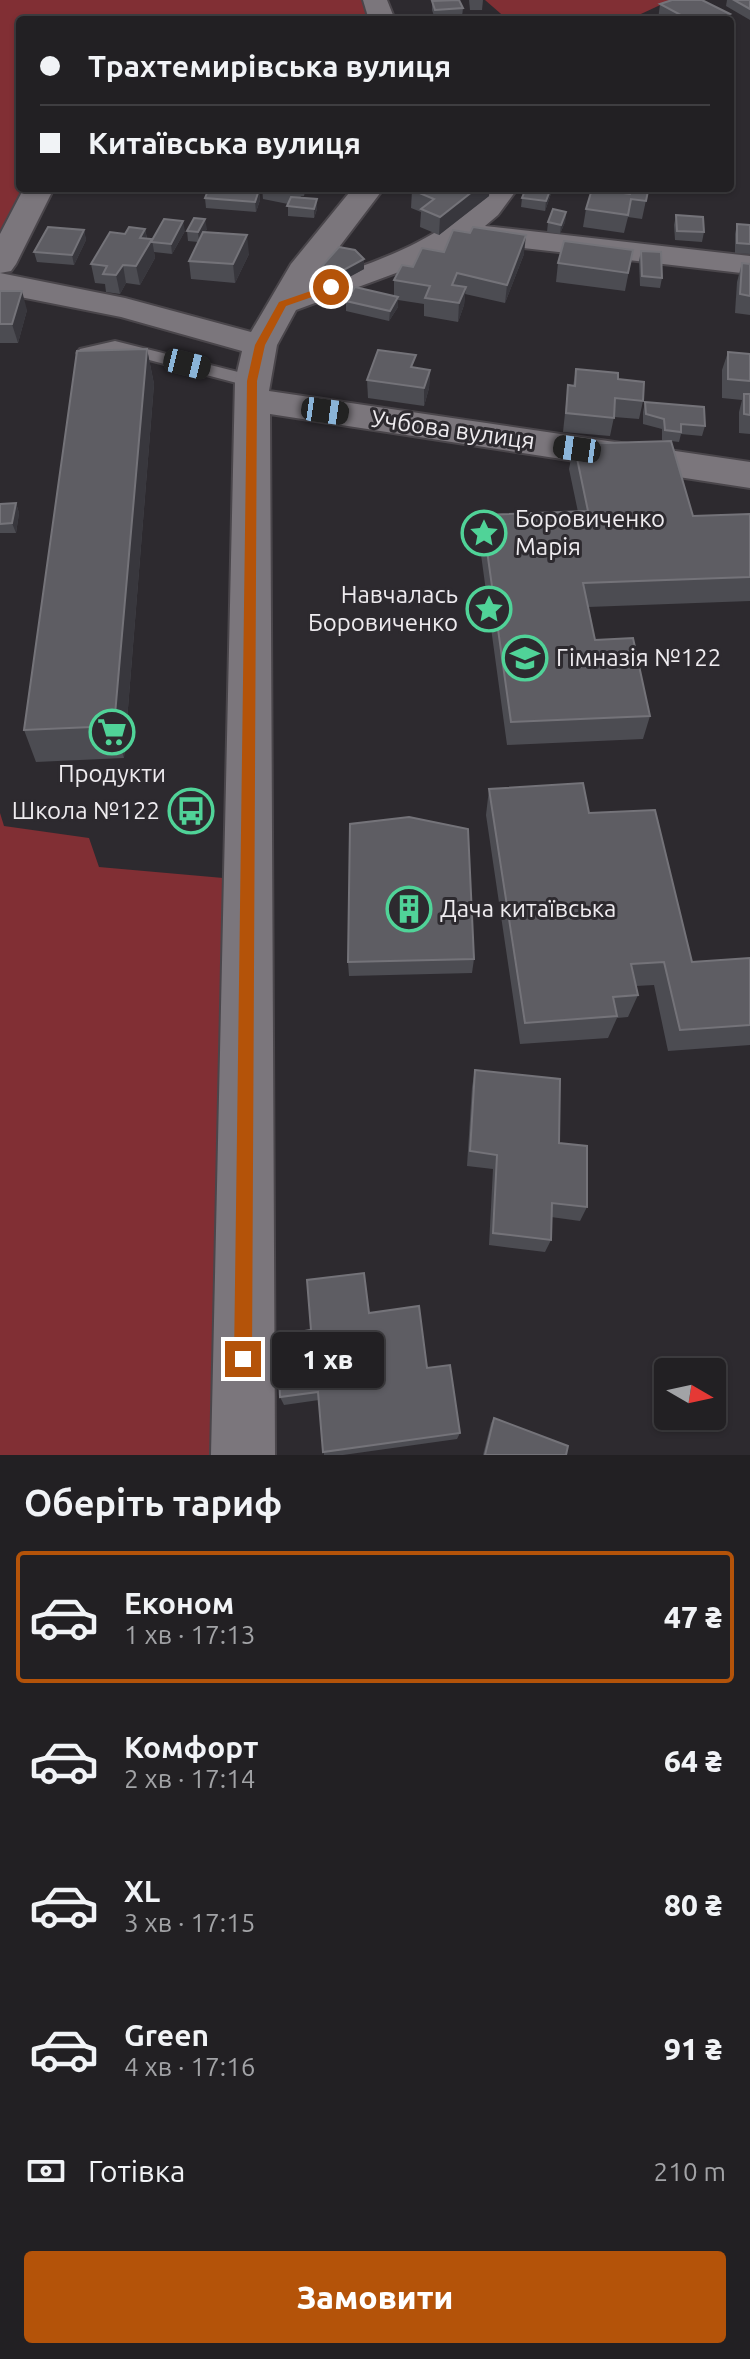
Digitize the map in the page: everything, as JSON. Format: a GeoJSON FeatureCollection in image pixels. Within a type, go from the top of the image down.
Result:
{"type":"FeatureCollection","features":[{"type":"Feature","properties":{"kind":"street"},"geometry":{"type":"LineString","coordinates":[[0,264],[37,192]]}},
{"type":"Feature","properties":{"kind":"street"},"geometry":{"type":"LineString","coordinates":[[243,1455],[254,375],[283,304],[302,271],[366,192]]}},
{"type":"Feature","properties":{"kind":"street"},"geometry":{"type":"LineString","coordinates":[[283,304],[356,279],[461,232],[501,192]]}},
{"type":"Feature","properties":{"kind":"street"},"geometry":{"type":"LineString","coordinates":[[461,232],[750,265]]}},
{"type":"Feature","properties":{"kind":"street","name":"Учбова вулиця"},"geometry":{"type":"LineString","coordinates":[[0,283],[125,308],[254,375],[750,475]]}},
{"type":"Feature","properties":{"kind":"lane"},"geometry":{"type":"LineString","coordinates":[[86,353],[115,346],[254,375]]}},
{"type":"Feature","properties":{"kind":"shaded area"},"geometry":{"type":"Polygon","coordinates":[[[0,0],[363,0],[368,16],[16,16],[16,192],[26,192],[0,238],[0,0]]]}},
{"type":"Feature","properties":{"kind":"shaded area"},"geometry":{"type":"Polygon","coordinates":[[[485,0],[671,0],[637,16],[503,16],[485,0]]]}},
{"type":"Feature","properties":{"kind":"shaded area"},"geometry":{"type":"Polygon","coordinates":[[[0,813],[4,826],[89,838],[99,867],[246,880],[243,1455],[0,1455],[0,813]]]}},
{"type":"Feature","properties":{"kind":"building"},"geometry":{"type":"Polygon","coordinates":[[[459,0],[463,8],[435,10],[432,1],[459,0]]]}},
{"type":"Feature","properties":{"kind":"building"},"geometry":{"type":"Polygon","coordinates":[[[672,0],[702,0],[730,14],[682,16],[660,4],[672,0]]]}},
{"type":"Feature","properties":{"kind":"building"},"geometry":{"type":"Polygon","coordinates":[[[734,0],[750,0],[750,9],[734,0]]]}},
{"type":"Feature","properties":{"kind":"building"},"geometry":{"type":"Polygon","coordinates":[[[207,192],[258,192],[255,202],[205,198],[207,192]]]}},
{"type":"Feature","properties":{"kind":"building"},"geometry":{"type":"Polygon","coordinates":[[[417,192],[472,192],[440,217],[421,209],[434,199],[417,192]]]}},
{"type":"Feature","properties":{"kind":"building"},"geometry":{"type":"Polygon","coordinates":[[[524,192],[549,192],[546,201],[522,198],[524,192]]]}},
{"type":"Feature","properties":{"kind":"building"},"geometry":{"type":"Polygon","coordinates":[[[591,192],[648,192],[646,201],[631,199],[628,215],[586,209],[591,192]]]}},
{"type":"Feature","properties":{"kind":"building"},"geometry":{"type":"Polygon","coordinates":[[[291,197],[317,199],[314,209],[287,206],[291,197]]]}},
{"type":"Feature","properties":{"kind":"building"},"geometry":{"type":"Polygon","coordinates":[[[553,209],[566,212],[561,225],[548,222],[553,209]]]}},
{"type":"Feature","properties":{"kind":"building"},"geometry":{"type":"Polygon","coordinates":[[[676,215],[703,217],[704,232],[677,231],[676,215]]]}},
{"type":"Feature","properties":{"kind":"building"},"geometry":{"type":"Polygon","coordinates":[[[194,218],[205,219],[198,232],[187,231],[194,218]]]}},
{"type":"Feature","properties":{"kind":"building"},"geometry":{"type":"Polygon","coordinates":[[[164,219],[183,221],[171,244],[151,242],[164,219]]]}},
{"type":"Feature","properties":{"kind":"building"},"geometry":{"type":"Polygon","coordinates":[[[737,224],[750,225],[750,244],[737,243],[737,224]]]}},
{"type":"Feature","properties":{"kind":"building"},"geometry":{"type":"Polygon","coordinates":[[[48,227],[84,230],[72,255],[34,252],[48,227]]]}},
{"type":"Feature","properties":{"kind":"building"},"geometry":{"type":"Polygon","coordinates":[[[129,227],[145,229],[140,238],[152,239],[136,266],[123,265],[116,275],[103,274],[107,266],[91,264],[110,232],[125,234],[129,227]]]}},
{"type":"Feature","properties":{"kind":"building"},"geometry":{"type":"Polygon","coordinates":[[[473,227],[526,235],[507,285],[457,273],[452,285],[466,287],[459,303],[425,298],[430,286],[394,280],[402,265],[413,267],[422,248],[444,252],[453,230],[470,233],[473,227]]]}},
{"type":"Feature","properties":{"kind":"building"},"geometry":{"type":"Polygon","coordinates":[[[203,232],[247,235],[233,264],[189,261],[203,232]]]}},
{"type":"Feature","properties":{"kind":"building"},"geometry":{"type":"Polygon","coordinates":[[[564,241],[633,250],[628,273],[558,263],[564,241]]]}},
{"type":"Feature","properties":{"kind":"building"},"geometry":{"type":"Polygon","coordinates":[[[339,247],[355,250],[364,259],[342,271],[322,266],[339,247]]]}},
{"type":"Feature","properties":{"kind":"building"},"geometry":{"type":"Polygon","coordinates":[[[641,251],[661,252],[662,278],[642,276],[641,251]]]}},
{"type":"Feature","properties":{"kind":"building"},"geometry":{"type":"Polygon","coordinates":[[[742,263],[750,264],[750,296],[740,294],[742,263]]]}},
{"type":"Feature","properties":{"kind":"building"},"geometry":{"type":"Polygon","coordinates":[[[355,287],[398,297],[390,311],[346,301],[355,287]]]}},
{"type":"Feature","properties":{"kind":"building"},"geometry":{"type":"Polygon","coordinates":[[[0,291],[22,291],[12,324],[0,324],[0,291]]]}},
{"type":"Feature","properties":{"kind":"building"},"geometry":{"type":"Polygon","coordinates":[[[147,349],[114,726],[24,730],[77,351],[147,349]]]}},
{"type":"Feature","properties":{"kind":"building"},"geometry":{"type":"Polygon","coordinates":[[[378,350],[416,355],[411,367],[430,370],[424,388],[367,380],[378,350]]]}},
{"type":"Feature","properties":{"kind":"building"},"geometry":{"type":"Polygon","coordinates":[[[728,352],[750,354],[750,381],[728,379],[728,352]]]}},
{"type":"Feature","properties":{"kind":"building"},"geometry":{"type":"Polygon","coordinates":[[[576,369],[618,373],[618,379],[644,382],[643,401],[615,398],[614,418],[566,413],[568,385],[575,386],[576,369]]]}},
{"type":"Feature","properties":{"kind":"building"},"geometry":{"type":"Polygon","coordinates":[[[744,394],[750,394],[750,415],[744,414],[744,394]]]}},
{"type":"Feature","properties":{"kind":"building"},"geometry":{"type":"Polygon","coordinates":[[[645,402],[704,407],[705,426],[681,424],[681,432],[665,430],[664,419],[646,414],[645,402]]]}},
{"type":"Feature","properties":{"kind":"building"},"geometry":{"type":"Polygon","coordinates":[[[671,441],[693,516],[750,514],[750,577],[583,583],[595,640],[633,638],[650,716],[511,722],[482,515],[588,511],[574,444],[671,441]]]}},
{"type":"Feature","properties":{"kind":"building"},"geometry":{"type":"Polygon","coordinates":[[[16,503],[12,523],[0,524],[0,504],[16,503]]]}},
{"type":"Feature","properties":{"kind":"building"},"geometry":{"type":"Polygon","coordinates":[[[583,783],[589,813],[655,810],[692,962],[750,958],[750,1025],[680,1030],[664,962],[631,964],[638,995],[613,997],[617,1016],[525,1023],[489,789],[583,783]]]}},
{"type":"Feature","properties":{"kind":"building","name":"Дача китаївська"},"geometry":{"type":"Polygon","coordinates":[[[409,817],[468,829],[474,959],[348,962],[350,824],[409,817]]]}},
{"type":"Feature","properties":{"kind":"building"},"geometry":{"type":"Polygon","coordinates":[[[475,1070],[560,1079],[559,1143],[587,1146],[587,1207],[552,1203],[551,1240],[493,1233],[497,1155],[470,1151],[475,1070]]]}},
{"type":"Feature","properties":{"kind":"building"},"geometry":{"type":"Polygon","coordinates":[[[364,1273],[369,1313],[419,1306],[427,1368],[450,1365],[460,1433],[323,1452],[318,1392],[280,1397],[277,1335],[311,1330],[307,1280],[364,1273]]]}},
{"type":"Feature","properties":{"kind":"building"},"geometry":{"type":"Polygon","coordinates":[[[494,1418],[568,1446],[566,1455],[485,1455],[494,1418]]]}},
{"type":"Feature","properties":{"kind":"place","name":"Боровиченко Марія"},"geometry":{"type":"Point","coordinates":[484,533]}},
{"type":"Feature","properties":{"kind":"place","name":"Навчалась Боровиченко"},"geometry":{"type":"Point","coordinates":[489,609]}},
{"type":"Feature","properties":{"kind":"place","name":"Гімназія №122"},"geometry":{"type":"Point","coordinates":[525,658]}},
{"type":"Feature","properties":{"kind":"place","name":"Продукти"},"geometry":{"type":"Point","coordinates":[112,732]}},
{"type":"Feature","properties":{"kind":"place","name":"Школа №122"},"geometry":{"type":"Point","coordinates":[191,811]}},
{"type":"Feature","properties":{"kind":"place","name":"Дача китаївська"},"geometry":{"type":"Point","coordinates":[409,909]}},
{"type":"Feature","properties":{"kind":"route"},"geometry":{"type":"LineString","coordinates":[[243,1359],[252,381],[260,345],[283,304],[331,287]]}}]}
